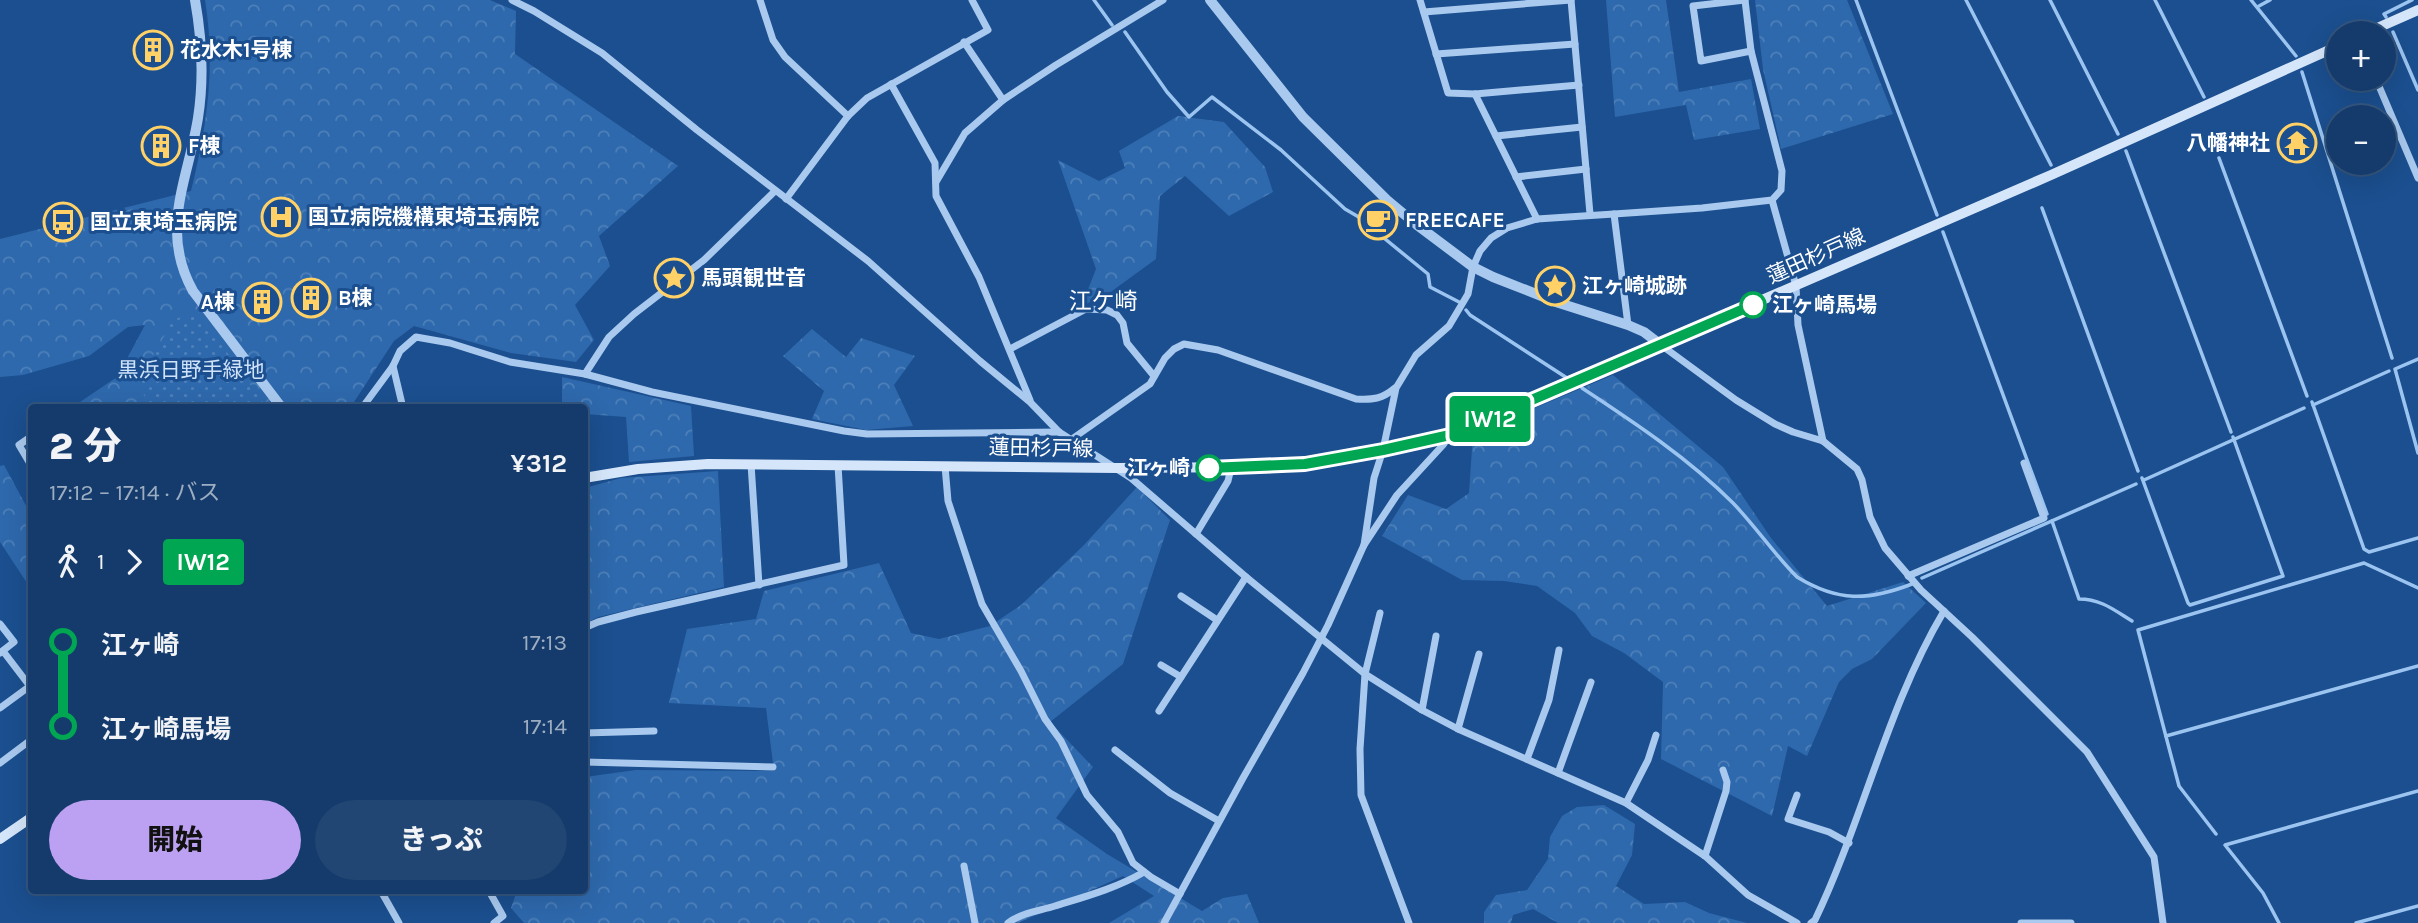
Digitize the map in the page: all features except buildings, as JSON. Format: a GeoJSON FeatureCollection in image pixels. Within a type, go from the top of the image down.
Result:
{"type":"FeatureCollection","features":[{"type":"Feature","properties":{"kind":"main road"},"geometry":{"type":"LineString","coordinates":[[2393,21],[2418,10]]}},
{"type":"Feature","properties":{"kind":"main road","name":"蓮田杉戸線"},"geometry":{"type":"LineString","coordinates":[[588,477],[660,466],[751,464],[1231,468],[1305,464],[1450,435],[1796,286],[2326,51]]}},
{"type":"Feature","properties":{"kind":"main road"},"geometry":{"type":"LineString","coordinates":[[0,839],[28,820]]}},
{"type":"Feature","properties":{"kind":"street"},"geometry":{"type":"LineString","coordinates":[[195,0],[201,40],[201,97],[177,210],[179,254],[193,291],[279,404]]}},
{"type":"Feature","properties":{"kind":"street"},"geometry":{"type":"LineString","coordinates":[[512,0],[601,53],[868,261],[1030,402],[1059,432],[1117,468],[1365,674],[1458,729],[1626,803],[1705,856],[1748,895],[1797,923]]}},
{"type":"Feature","properties":{"kind":"street"},"geometry":{"type":"LineString","coordinates":[[760,0],[773,40],[785,57],[848,116]]}},
{"type":"Feature","properties":{"kind":"street"},"geometry":{"type":"LineString","coordinates":[[786,199],[848,116],[867,98],[988,30],[972,0]]}},
{"type":"Feature","properties":{"kind":"street"},"geometry":{"type":"LineString","coordinates":[[936,182],[965,133],[1003,100],[1163,0]]}},
{"type":"Feature","properties":{"kind":"street"},"geometry":{"type":"LineString","coordinates":[[1210,0],[1303,117],[1387,200],[1473,267],[1526,292],[1628,325],[1661,345],[1736,400],[1775,424],[1823,441],[1857,469],[1876,534],[1908,576],[2087,752],[2154,857],[2163,923]]}},
{"type":"Feature","properties":{"kind":"street"},"geometry":{"type":"LineString","coordinates":[[1420,0],[1448,93],[1475,94],[1579,85]]}},
{"type":"Feature","properties":{"kind":"street"},"geometry":{"type":"LineString","coordinates":[[1424,12],[1571,0],[1590,214]]}},
{"type":"Feature","properties":{"kind":"street"},"geometry":{"type":"LineString","coordinates":[[1364,545],[1374,478],[1396,388],[1416,355],[1449,326],[1468,294],[1473,267],[1480,251],[1491,238],[1507,228],[1536,219],[1702,208],[1772,200],[1781,190],[1782,171],[1751,51],[1745,0],[1693,6],[1701,61],[1751,51]]}},
{"type":"Feature","properties":{"kind":"street"},"geometry":{"type":"LineString","coordinates":[[964,43],[1003,100]]}},
{"type":"Feature","properties":{"kind":"street"},"geometry":{"type":"LineString","coordinates":[[1436,54],[1575,44]]}},
{"type":"Feature","properties":{"kind":"street"},"geometry":{"type":"LineString","coordinates":[[891,84],[935,163],[936,196],[979,277],[1030,402]]}},
{"type":"Feature","properties":{"kind":"street"},"geometry":{"type":"LineString","coordinates":[[2381,91],[2418,178]]}},
{"type":"Feature","properties":{"kind":"street"},"geometry":{"type":"LineString","coordinates":[[1475,94],[1536,219]]}},
{"type":"Feature","properties":{"kind":"street"},"geometry":{"type":"LineString","coordinates":[[1496,136],[1582,128]]}},
{"type":"Feature","properties":{"kind":"street"},"geometry":{"type":"LineString","coordinates":[[1516,177],[1586,169]]}},
{"type":"Feature","properties":{"kind":"street"},"geometry":{"type":"LineString","coordinates":[[585,374],[609,337],[634,314],[704,260],[775,191]]}},
{"type":"Feature","properties":{"kind":"street"},"geometry":{"type":"LineString","coordinates":[[1772,200],[1796,286],[1798,325],[1823,441]]}},
{"type":"Feature","properties":{"kind":"street"},"geometry":{"type":"LineString","coordinates":[[1614,214],[1628,325]]}},
{"type":"Feature","properties":{"kind":"street"},"geometry":{"type":"LineString","coordinates":[[1010,349],[1086,309],[1107,310],[1117,314],[1123,323],[1127,343],[1154,376]]}},
{"type":"Feature","properties":{"kind":"street"},"geometry":{"type":"LineString","coordinates":[[365,404],[393,366],[400,351],[416,337],[450,343],[510,362],[585,374],[652,393],[867,434],[1059,432]]}},
{"type":"Feature","properties":{"kind":"street"},"geometry":{"type":"LineString","coordinates":[[1072,439],[1150,384],[1174,349],[1184,344],[1241,357],[1356,399],[1373,400],[1385,397],[1396,388]]}},
{"type":"Feature","properties":{"kind":"street"},"geometry":{"type":"LineString","coordinates":[[393,366],[402,404]]}},
{"type":"Feature","properties":{"kind":"street"},"geometry":{"type":"LineString","coordinates":[[1164,923],[1321,639],[1364,545],[1397,495],[1450,435]]}},
{"type":"Feature","properties":{"kind":"street"},"geometry":{"type":"LineString","coordinates":[[28,439],[19,445],[28,460]]}},
{"type":"Feature","properties":{"kind":"street"},"geometry":{"type":"LineString","coordinates":[[1908,576],[2044,518],[2024,463]]}},
{"type":"Feature","properties":{"kind":"street"},"geometry":{"type":"LineString","coordinates":[[751,464],[759,585]]}},
{"type":"Feature","properties":{"kind":"street"},"geometry":{"type":"LineString","coordinates":[[588,626],[623,615],[844,565],[838,465]]}},
{"type":"Feature","properties":{"kind":"street"},"geometry":{"type":"LineString","coordinates":[[945,466],[948,500],[978,596],[1045,719],[1061,741],[1087,795],[1118,832],[1129,856],[1144,872],[1180,894]]}},
{"type":"Feature","properties":{"kind":"street"},"geometry":{"type":"LineString","coordinates":[[1196,534],[1228,481],[1231,468]]}},
{"type":"Feature","properties":{"kind":"street"},"geometry":{"type":"LineString","coordinates":[[1159,711],[1246,577]]}},
{"type":"Feature","properties":{"kind":"street"},"geometry":{"type":"LineString","coordinates":[[1181,596],[1217,620]]}},
{"type":"Feature","properties":{"kind":"street"},"geometry":{"type":"LineString","coordinates":[[1811,923],[1815,920],[1849,843],[1885,742],[1924,646],[1944,611]]}},
{"type":"Feature","properties":{"kind":"street"},"geometry":{"type":"LineString","coordinates":[[1380,613],[1365,674],[1360,750],[1361,795],[1409,923]]}},
{"type":"Feature","properties":{"kind":"street"},"geometry":{"type":"LineString","coordinates":[[0,624],[14,642],[2,652],[28,683]]}},
{"type":"Feature","properties":{"kind":"street"},"geometry":{"type":"LineString","coordinates":[[1422,710],[1436,636]]}},
{"type":"Feature","properties":{"kind":"street"},"geometry":{"type":"LineString","coordinates":[[1527,759],[1549,700],[1559,650]]}},
{"type":"Feature","properties":{"kind":"street"},"geometry":{"type":"LineString","coordinates":[[1458,729],[1479,654]]}},
{"type":"Feature","properties":{"kind":"street"},"geometry":{"type":"LineString","coordinates":[[1161,665],[1181,677]]}},
{"type":"Feature","properties":{"kind":"street"},"geometry":{"type":"LineString","coordinates":[[1558,773],[1591,682]]}},
{"type":"Feature","properties":{"kind":"street"},"geometry":{"type":"LineString","coordinates":[[0,709],[28,689]]}},
{"type":"Feature","properties":{"kind":"street"},"geometry":{"type":"LineString","coordinates":[[588,733],[654,731]]}},
{"type":"Feature","properties":{"kind":"street"},"geometry":{"type":"LineString","coordinates":[[1626,803],[1648,760],[1656,735]]}},
{"type":"Feature","properties":{"kind":"street"},"geometry":{"type":"LineString","coordinates":[[0,763],[28,742]]}},
{"type":"Feature","properties":{"kind":"street"},"geometry":{"type":"LineString","coordinates":[[1115,750],[1170,793],[1219,821]]}},
{"type":"Feature","properties":{"kind":"street"},"geometry":{"type":"LineString","coordinates":[[588,762],[773,767]]}},
{"type":"Feature","properties":{"kind":"street"},"geometry":{"type":"LineString","coordinates":[[1705,856],[1726,791],[1727,782],[1723,770]]}},
{"type":"Feature","properties":{"kind":"street"},"geometry":{"type":"LineString","coordinates":[[1797,795],[1788,819],[1829,832],[1849,843]]}},
{"type":"Feature","properties":{"kind":"street"},"geometry":{"type":"LineString","coordinates":[[964,866],[975,923]]}},
{"type":"Feature","properties":{"kind":"street"},"geometry":{"type":"LineString","coordinates":[[1008,923],[1019,916],[1092,894],[1144,872]]}},
{"type":"Feature","properties":{"kind":"street"},"geometry":{"type":"LineString","coordinates":[[383,894],[399,923]]}},
{"type":"Feature","properties":{"kind":"street"},"geometry":{"type":"LineString","coordinates":[[491,894],[503,916],[494,923]]}},
{"type":"Feature","properties":{"kind":"street"},"geometry":{"type":"LineString","coordinates":[[2021,923],[2071,923]]}},
{"type":"Feature","properties":{"kind":"green space","name":"国立病院機構東埼玉病院"},"geometry":{"type":"Polygon","coordinates":[[[205,0],[490,0],[516,11],[515,54],[678,166],[599,236],[610,266],[575,305],[594,340],[576,362],[511,353],[414,326],[394,341],[353,404],[81,404],[80,402],[117,377],[145,325],[128,327],[89,356],[23,375],[0,377],[0,239],[191,191],[208,96],[208,25],[205,0]]]}},
{"type":"Feature","properties":{"kind":"green space"},"geometry":{"type":"Polygon","coordinates":[[[1606,0],[1666,0],[1679,92],[1751,79],[1760,129],[1694,140],[1686,105],[1615,117],[1606,0]]]}},
{"type":"Feature","properties":{"kind":"green space"},"geometry":{"type":"Polygon","coordinates":[[[1755,0],[1847,0],[1893,114],[1781,149],[1763,69],[1755,0]]]}},
{"type":"Feature","properties":{"kind":"green space"},"geometry":{"type":"Polygon","coordinates":[[[1178,116],[1224,122],[1265,167],[1273,192],[1229,216],[1185,176],[1160,196],[1156,259],[1112,291],[1074,310],[1087,292],[1096,269],[1058,160],[1099,181],[1125,168],[1119,151],[1178,116]]]}},
{"type":"Feature","properties":{"kind":"green space","name":"黒浜日野手緑地"},"geometry":{"type":"Polygon","coordinates":[[[196,309],[264,404],[149,404],[137,382],[168,330],[168,323],[196,309]]]}},
{"type":"Feature","properties":{"kind":"green space"},"geometry":{"type":"Polygon","coordinates":[[[812,329],[846,357],[861,338],[915,356],[894,385],[913,426],[866,430],[812,419],[824,391],[783,356],[812,329]]]}},
{"type":"Feature","properties":{"kind":"green space"},"geometry":{"type":"Polygon","coordinates":[[[1613,375],[1723,467],[1771,538],[1827,606],[1903,582],[1926,603],[1872,659],[1852,669],[1839,682],[1807,756],[1788,746],[1772,816],[1661,759],[1663,682],[1624,653],[1592,636],[1575,613],[1537,586],[1504,581],[1462,580],[1382,536],[1408,495],[1446,509],[1469,493],[1473,434],[1613,375]]]}},
{"type":"Feature","properties":{"kind":"green space"},"geometry":{"type":"Polygon","coordinates":[[[562,377],[691,406],[694,456],[629,462],[626,417],[588,414],[588,404],[562,404],[562,377]]]}},
{"type":"Feature","properties":{"kind":"green space"},"geometry":{"type":"Polygon","coordinates":[[[4,465],[28,509],[28,584],[0,542],[0,466],[4,465]]]}},
{"type":"Feature","properties":{"kind":"green space"},"geometry":{"type":"Polygon","coordinates":[[[718,471],[724,587],[598,617],[588,622],[588,487],[621,478],[718,471]]]}},
{"type":"Feature","properties":{"kind":"green space"},"geometry":{"type":"Polygon","coordinates":[[[1137,487],[1170,520],[1123,664],[1050,722],[1093,767],[1056,818],[1107,854],[1202,911],[1223,898],[1247,894],[1259,923],[1109,923],[1154,896],[1123,876],[1018,923],[524,923],[511,908],[516,894],[588,894],[588,777],[636,770],[774,771],[766,708],[669,703],[687,629],[756,619],[764,591],[879,563],[911,633],[939,639],[990,626],[1021,605],[1084,545],[1137,487]]]}},
{"type":"Feature","properties":{"kind":"green space"},"geometry":{"type":"Polygon","coordinates":[[[1604,805],[1635,824],[1632,855],[1616,886],[1644,904],[1685,902],[1709,913],[1747,923],[1558,923],[1533,909],[1513,915],[1511,923],[1484,923],[1484,912],[1496,895],[1527,890],[1548,859],[1550,837],[1562,816],[1577,807],[1604,805]]]}},
{"type":"Feature","properties":{"kind":"waterway"},"geometry":{"type":"LineString","coordinates":[[1094,0],[1112,25]]}},
{"type":"Feature","properties":{"kind":"waterway"},"geometry":{"type":"LineString","coordinates":[[1856,0],[1937,215]]}},
{"type":"Feature","properties":{"kind":"waterway"},"geometry":{"type":"LineString","coordinates":[[1966,0],[2051,165]]}},
{"type":"Feature","properties":{"kind":"waterway"},"geometry":{"type":"LineString","coordinates":[[2050,0],[2118,134]]}},
{"type":"Feature","properties":{"kind":"waterway"},"geometry":{"type":"LineString","coordinates":[[2155,0],[2204,97]]}},
{"type":"Feature","properties":{"kind":"waterway"},"geometry":{"type":"LineString","coordinates":[[2251,0],[2296,56]]}},
{"type":"Feature","properties":{"kind":"waterway"},"geometry":{"type":"LineString","coordinates":[[2259,6],[2270,0]]}},
{"type":"Feature","properties":{"kind":"waterway"},"geometry":{"type":"LineString","coordinates":[[2386,17],[2384,14],[2412,0]]}},
{"type":"Feature","properties":{"kind":"waterway"},"geometry":{"type":"LineString","coordinates":[[1125,32],[1167,92],[1189,117],[1212,97],[1281,150],[1345,209],[1428,274],[1430,287],[1461,303]]}},
{"type":"Feature","properties":{"kind":"waterway"},"geometry":{"type":"LineString","coordinates":[[2396,39],[2418,90]]}},
{"type":"Feature","properties":{"kind":"waterway"},"geometry":{"type":"LineString","coordinates":[[2302,72],[2392,358]]}},
{"type":"Feature","properties":{"kind":"waterway"},"geometry":{"type":"LineString","coordinates":[[2126,151],[2231,432]]}},
{"type":"Feature","properties":{"kind":"waterway"},"geometry":{"type":"LineString","coordinates":[[2219,158],[2307,396]]}},
{"type":"Feature","properties":{"kind":"waterway"},"geometry":{"type":"LineString","coordinates":[[2042,208],[2138,471]]}},
{"type":"Feature","properties":{"kind":"waterway"},"geometry":{"type":"LineString","coordinates":[[1943,232],[2047,514]]}},
{"type":"Feature","properties":{"kind":"waterway"},"geometry":{"type":"LineString","coordinates":[[1466,310],[1567,378]]}},
{"type":"Feature","properties":{"kind":"waterway"},"geometry":{"type":"LineString","coordinates":[[2418,359],[2395,369],[2418,453]]}},
{"type":"Feature","properties":{"kind":"waterway"},"geometry":{"type":"LineString","coordinates":[[2313,405],[2389,371]]}},
{"type":"Feature","properties":{"kind":"waterway"},"geometry":{"type":"LineString","coordinates":[[1582,388],[1622,414],[1698,471],[1733,503],[1797,577],[1826,591],[1853,596],[1881,594],[1912,584]]}},
{"type":"Feature","properties":{"kind":"waterway"},"geometry":{"type":"LineString","coordinates":[[2312,402],[2364,549],[2369,552],[2418,538]]}},
{"type":"Feature","properties":{"kind":"waterway"},"geometry":{"type":"LineString","coordinates":[[2144,480],[2304,408]]}},
{"type":"Feature","properties":{"kind":"waterway"},"geometry":{"type":"LineString","coordinates":[[2142,478],[2190,605],[2283,576],[2233,437]]}},
{"type":"Feature","properties":{"kind":"waterway"},"geometry":{"type":"LineString","coordinates":[[1922,578],[2136,484]]}},
{"type":"Feature","properties":{"kind":"waterway"},"geometry":{"type":"LineString","coordinates":[[2052,521],[2079,599],[2101,603],[2132,621]]}},
{"type":"Feature","properties":{"kind":"waterway"},"geometry":{"type":"LineString","coordinates":[[2216,834],[2179,786],[2138,630],[2364,563],[2418,588]]}},
{"type":"Feature","properties":{"kind":"waterway"},"geometry":{"type":"LineString","coordinates":[[2166,736],[2418,666]]}},
{"type":"Feature","properties":{"kind":"waterway"},"geometry":{"type":"LineString","coordinates":[[2279,923],[2263,893],[2225,845],[2418,791]]}},
{"type":"Feature","properties":{"kind":"waterway"},"geometry":{"type":"LineString","coordinates":[[2356,923],[2418,906]]}},
{"type":"Feature","properties":{"kind":"bus line","name":"IW12"},"geometry":{"type":"LineString","coordinates":[[1209,468],[1305,464],[1450,435],[1753,305]]}},
{"type":"Feature","properties":{"kind":"place","name":"花水木1号棟"},"geometry":{"type":"Point","coordinates":[153,50]}},
{"type":"Feature","properties":{"kind":"place","name":"八幡神社"},"geometry":{"type":"Point","coordinates":[2297,143]}},
{"type":"Feature","properties":{"kind":"place","name":"F棟"},"geometry":{"type":"Point","coordinates":[161,146]}},
{"type":"Feature","properties":{"kind":"place","name":"国立病院機構東埼玉病院"},"geometry":{"type":"Point","coordinates":[281,217]}},
{"type":"Feature","properties":{"kind":"place","name":"FREECAFE"},"geometry":{"type":"Point","coordinates":[1378,220]}},
{"type":"Feature","properties":{"kind":"place","name":"国立東埼玉病院"},"geometry":{"type":"Point","coordinates":[63,222]}},
{"type":"Feature","properties":{"kind":"place","name":"馬頭観世音"},"geometry":{"type":"Point","coordinates":[674,278]}},
{"type":"Feature","properties":{"kind":"place","name":"江ヶ崎城跡"},"geometry":{"type":"Point","coordinates":[1555,286]}},
{"type":"Feature","properties":{"kind":"place","name":"B棟"},"geometry":{"type":"Point","coordinates":[311,298]}},
{"type":"Feature","properties":{"kind":"place","name":"A棟"},"geometry":{"type":"Point","coordinates":[262,302]}},
{"type":"Feature","properties":{"kind":"place","name":"江ヶ崎馬場"},"geometry":{"type":"Point","coordinates":[1753,305]}},
{"type":"Feature","properties":{"kind":"place","name":"江ヶ崎"},"geometry":{"type":"Point","coordinates":[1209,468]}},
{"type":"Feature","properties":{"kind":"district","name":"江ケ崎"},"geometry":{"type":"Point","coordinates":[1103,301]}}]}
